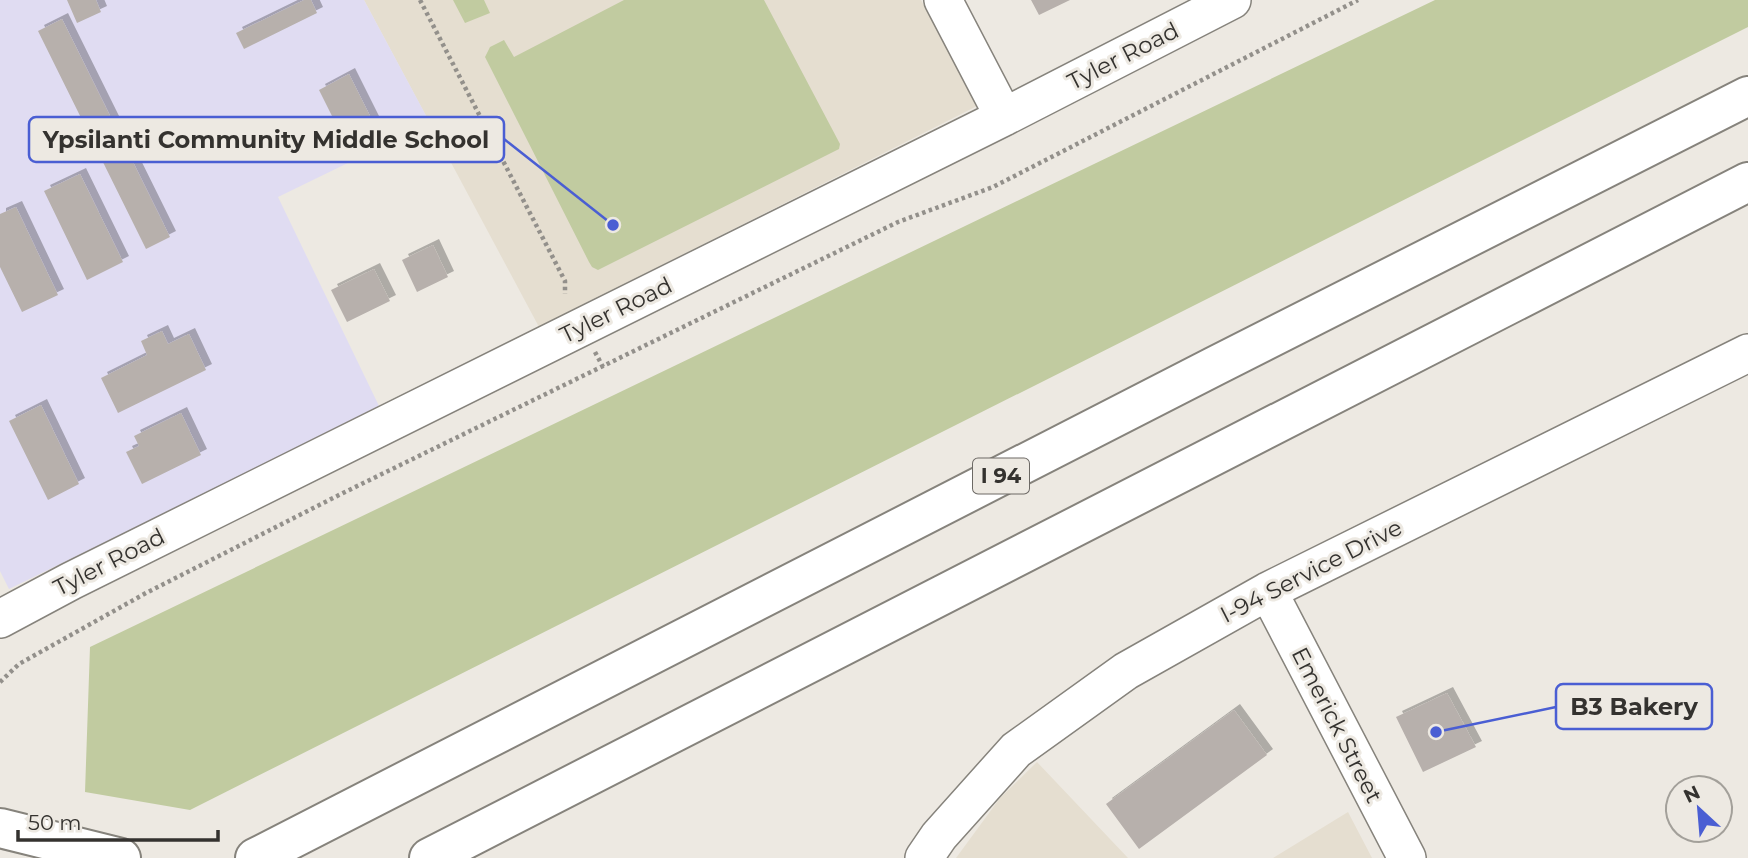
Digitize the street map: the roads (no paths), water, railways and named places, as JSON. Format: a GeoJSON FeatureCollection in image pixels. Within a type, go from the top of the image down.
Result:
{"type":"FeatureCollection","features":[{"type":"Feature","properties":{"kind":"main road","name":"I 94"},"geometry":{"type":"LineString","coordinates":[[255,858],[1748,96]]}},
{"type":"Feature","properties":{"kind":"main road"},"geometry":{"type":"LineString","coordinates":[[429,858],[1748,182]]}},
{"type":"Feature","properties":{"kind":"main road"},"geometry":{"type":"LineString","coordinates":[[0,828],[121,858]]}},
{"type":"Feature","properties":{"kind":"street"},"geometry":{"type":"LineString","coordinates":[[943,0],[1004,117]]}},
{"type":"Feature","properties":{"kind":"street","name":"Tyler Road"},"geometry":{"type":"LineString","coordinates":[[0,619],[83,575],[1004,117],[1232,0]]}},
{"type":"Feature","properties":{"kind":"street","name":"I-94 Service Drive"},"geometry":{"type":"LineString","coordinates":[[940,851],[1016,750],[1126,671],[1268,591],[1748,353]]}},
{"type":"Feature","properties":{"kind":"street","name":"Emerick Street"},"geometry":{"type":"LineString","coordinates":[[1268,591],[1399,810],[1407,858]]}},
{"type":"Feature","properties":{"kind":"place","name":"Ypsilanti Community Middle School"},"geometry":{"type":"Point","coordinates":[613,225]}},
{"type":"Feature","properties":{"kind":"place","name":"B3 Bakery"},"geometry":{"type":"Point","coordinates":[1436,732]}}]}
